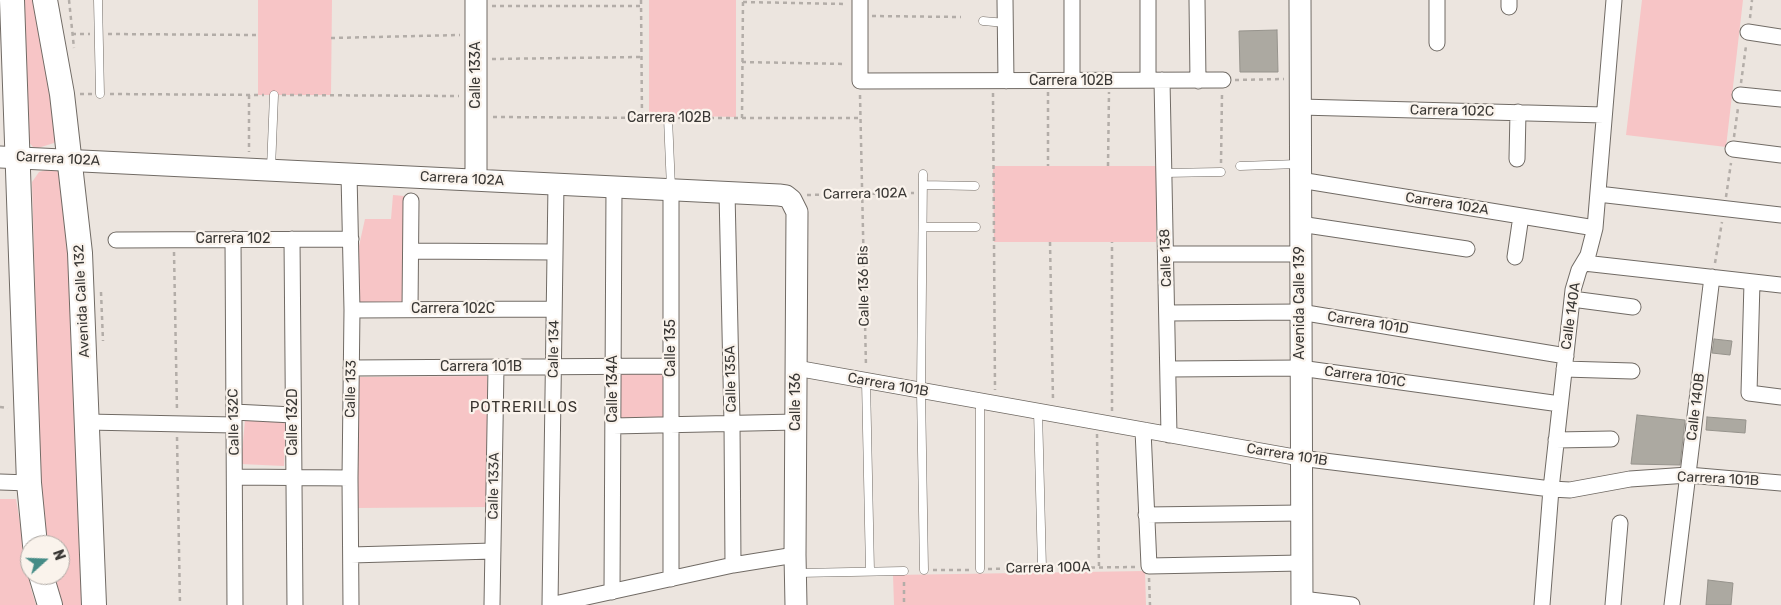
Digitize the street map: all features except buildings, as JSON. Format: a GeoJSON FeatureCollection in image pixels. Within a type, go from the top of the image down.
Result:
{"type":"FeatureCollection","features":[{"type":"Feature","properties":{"kind":"main road"},"geometry":{"type":"LineString","coordinates":[[12,0],[9,157],[29,483],[34,535]]}},
{"type":"Feature","properties":{"kind":"main road","name":"Avenida Calle 132"},"geometry":{"type":"LineString","coordinates":[[45,0],[62,94],[80,254],[94,605]]}},
{"type":"Feature","properties":{"kind":"main road"},"geometry":{"type":"LineString","coordinates":[[60,0],[62,94]]}},
{"type":"Feature","properties":{"kind":"main road"},"geometry":{"type":"LineString","coordinates":[[44,585],[50,605]]}},
{"type":"Feature","properties":{"kind":"street"},"geometry":{"type":"LineString","coordinates":[[999,81],[1006,23],[1005,0]]}},
{"type":"Feature","properties":{"kind":"street"},"geometry":{"type":"LineString","coordinates":[[1072,0],[1072,80]]}},
{"type":"Feature","properties":{"kind":"street","name":"Calle 138"},"geometry":{"type":"LineString","coordinates":[[1148,0],[1164,172],[1169,435]]}},
{"type":"Feature","properties":{"kind":"street"},"geometry":{"type":"LineString","coordinates":[[1197,0],[1198,80]]}},
{"type":"Feature","properties":{"kind":"street","name":"Avenida Calle 139"},"geometry":{"type":"LineString","coordinates":[[1300,0],[1300,458],[1302,602]]}},
{"type":"Feature","properties":{"kind":"street"},"geometry":{"type":"LineString","coordinates":[[1436,43],[1438,0]]}},
{"type":"Feature","properties":{"kind":"street","name":"Calle 140A"},"geometry":{"type":"LineString","coordinates":[[1542,605],[1551,489],[1572,299],[1576,279],[1591,247],[1595,228],[1614,0]]}},
{"type":"Feature","properties":{"kind":"street","name":"Calle 133A"},"geometry":{"type":"LineString","coordinates":[[476,3],[476,180]]}},
{"type":"Feature","properties":{"kind":"street"},"geometry":{"type":"LineString","coordinates":[[860,7],[860,81]]}},
{"type":"Feature","properties":{"kind":"street"},"geometry":{"type":"LineString","coordinates":[[1748,32],[1781,37]]}},
{"type":"Feature","properties":{"kind":"street","name":"Carrera 102B"},"geometry":{"type":"LineString","coordinates":[[860,81],[1223,80]]}},
{"type":"Feature","properties":{"kind":"street"},"geometry":{"type":"LineString","coordinates":[[1740,94],[1781,99]]}},
{"type":"Feature","properties":{"kind":"street","name":"Carrera 102C"},"geometry":{"type":"LineString","coordinates":[[1300,107],[1604,114]]}},
{"type":"Feature","properties":{"kind":"street"},"geometry":{"type":"LineString","coordinates":[[1517,159],[1518,112]]}},
{"type":"Feature","properties":{"kind":"street"},"geometry":{"type":"LineString","coordinates":[[1733,149],[1781,155]]}},
{"type":"Feature","properties":{"kind":"street","name":"Carrera 102A"},"geometry":{"type":"LineString","coordinates":[[9,157],[726,192],[778,195],[791,200]]}},
{"type":"Feature","properties":{"kind":"street","name":"Carrera 102A"},"geometry":{"type":"LineString","coordinates":[[1300,172],[1521,216],[1595,228]]}},
{"type":"Feature","properties":{"kind":"street","name":"Calle 133"},"geometry":{"type":"LineString","coordinates":[[350,174],[352,310],[351,605]]}},
{"type":"Feature","properties":{"kind":"street","name":"Calle 134"},"geometry":{"type":"LineString","coordinates":[[550,605],[556,184]]}},
{"type":"Feature","properties":{"kind":"street","name":"Calle 134A"},"geometry":{"type":"LineString","coordinates":[[612,592],[614,187]]}},
{"type":"Feature","properties":{"kind":"street","name":"Calle 135"},"geometry":{"type":"LineString","coordinates":[[671,189],[671,579]]}},
{"type":"Feature","properties":{"kind":"street","name":"Calle 135A"},"geometry":{"type":"LineString","coordinates":[[726,192],[732,424],[732,566]]}},
{"type":"Feature","properties":{"kind":"street"},"geometry":{"type":"LineString","coordinates":[[1598,194],[1781,215]]}},
{"type":"Feature","properties":{"kind":"street","name":"Calle 136"},"geometry":{"type":"LineString","coordinates":[[791,200],[797,212],[796,605]]}},
{"type":"Feature","properties":{"kind":"street"},"geometry":{"type":"LineString","coordinates":[[410,309],[411,201]]}},
{"type":"Feature","properties":{"kind":"street"},"geometry":{"type":"LineString","coordinates":[[1515,257],[1521,216]]}},
{"type":"Feature","properties":{"kind":"street"},"geometry":{"type":"LineString","coordinates":[[1300,224],[1468,249]]}},
{"type":"Feature","properties":{"kind":"street","name":"Calle 132C"},"geometry":{"type":"LineString","coordinates":[[232,239],[235,605]]}},
{"type":"Feature","properties":{"kind":"street","name":"Calle 132D"},"geometry":{"type":"LineString","coordinates":[[292,239],[295,605]]}},
{"type":"Feature","properties":{"kind":"street","name":"Carrera 102"},"geometry":{"type":"LineString","coordinates":[[116,240],[351,239]]}},
{"type":"Feature","properties":{"kind":"street"},"geometry":{"type":"LineString","coordinates":[[411,251],[555,252]]}},
{"type":"Feature","properties":{"kind":"street"},"geometry":{"type":"LineString","coordinates":[[1166,254],[1300,254]]}},
{"type":"Feature","properties":{"kind":"street"},"geometry":{"type":"LineString","coordinates":[[1584,263],[1781,285]]}},
{"type":"Feature","properties":{"kind":"street","name":"Calle 140B"},"geometry":{"type":"LineString","coordinates":[[1672,605],[1712,277]]}},
{"type":"Feature","properties":{"kind":"street"},"geometry":{"type":"LineString","coordinates":[[1752,282],[1749,393],[1781,397]]}},
{"type":"Feature","properties":{"kind":"street"},"geometry":{"type":"LineString","coordinates":[[1572,299],[1633,307]]}},
{"type":"Feature","properties":{"kind":"street","name":"Carrera 102C"},"geometry":{"type":"LineString","coordinates":[[352,310],[554,309]]}},
{"type":"Feature","properties":{"kind":"street","name":"Carrera 101D"},"geometry":{"type":"LineString","coordinates":[[1168,313],[1300,312],[1565,362],[1632,371]]}},
{"type":"Feature","properties":{"kind":"street","name":"Carrera 101B"},"geometry":{"type":"LineString","coordinates":[[351,368],[671,366]]}},
{"type":"Feature","properties":{"kind":"street","name":"Calle 133A"},"geometry":{"type":"LineString","coordinates":[[492,605],[496,367]]}},
{"type":"Feature","properties":{"kind":"street","name":"Carrera 101B"},"geometry":{"type":"LineString","coordinates":[[796,368],[1300,458],[1551,489],[1570,490],[1630,479],[1688,475],[1781,483]]}},
{"type":"Feature","properties":{"kind":"street","name":"Carrera 101C"},"geometry":{"type":"LineString","coordinates":[[1169,369],[1300,368],[1560,404]]}},
{"type":"Feature","properties":{"kind":"street"},"geometry":{"type":"LineString","coordinates":[[87,422],[234,419],[293,415]]}},
{"type":"Feature","properties":{"kind":"street"},"geometry":{"type":"LineString","coordinates":[[613,426],[796,422]]}},
{"type":"Feature","properties":{"kind":"street"},"geometry":{"type":"LineString","coordinates":[[1143,430],[1148,566],[1301,563]]}},
{"type":"Feature","properties":{"kind":"street"},"geometry":{"type":"LineString","coordinates":[[1556,440],[1611,439]]}},
{"type":"Feature","properties":{"kind":"street"},"geometry":{"type":"LineString","coordinates":[[235,477],[350,478]]}},
{"type":"Feature","properties":{"kind":"street"},"geometry":{"type":"LineString","coordinates":[[0,482],[29,483]]}},
{"type":"Feature","properties":{"kind":"street"},"geometry":{"type":"LineString","coordinates":[[1146,515],[1301,513]]}},
{"type":"Feature","properties":{"kind":"street"},"geometry":{"type":"LineString","coordinates":[[1613,605],[1620,523]]}},
{"type":"Feature","properties":{"kind":"street"},"geometry":{"type":"LineString","coordinates":[[351,556],[492,551]]}},
{"type":"Feature","properties":{"kind":"street"},"geometry":{"type":"LineString","coordinates":[[550,605],[732,566],[795,564]]}},
{"type":"Feature","properties":{"kind":"street"},"geometry":{"type":"LineString","coordinates":[[1302,602],[1352,605]]}},
{"type":"Feature","properties":{"kind":"lane"},"geometry":{"type":"LineString","coordinates":[[98,0],[100,94]]}},
{"type":"Feature","properties":{"kind":"lane"},"geometry":{"type":"LineString","coordinates":[[983,21],[1006,23]]}},
{"type":"Feature","properties":{"kind":"lane"},"geometry":{"type":"LineString","coordinates":[[271,170],[274,95]]}},
{"type":"Feature","properties":{"kind":"lane","name":"Calle 135"},"geometry":{"type":"LineString","coordinates":[[668,118],[671,189]]}},
{"type":"Feature","properties":{"kind":"lane"},"geometry":{"type":"LineString","coordinates":[[1240,166],[1300,172]]}},
{"type":"Feature","properties":{"kind":"lane"},"geometry":{"type":"LineString","coordinates":[[1164,172],[1221,172]]}},
{"type":"Feature","properties":{"kind":"lane"},"geometry":{"type":"LineString","coordinates":[[923,174],[921,391],[924,570]]}},
{"type":"Feature","properties":{"kind":"lane"},"geometry":{"type":"LineString","coordinates":[[923,189],[975,186]]}},
{"type":"Feature","properties":{"kind":"lane"},"geometry":{"type":"LineString","coordinates":[[922,227],[976,227]]}},
{"type":"Feature","properties":{"kind":"lane"},"geometry":{"type":"LineString","coordinates":[[866,381],[870,571]]}},
{"type":"Feature","properties":{"kind":"lane"},"geometry":{"type":"LineString","coordinates":[[980,569],[987,402]]}},
{"type":"Feature","properties":{"kind":"lane"},"geometry":{"type":"LineString","coordinates":[[1042,568],[1046,413]]}},
{"type":"Feature","properties":{"kind":"lane"},"geometry":{"type":"LineString","coordinates":[[795,564],[870,571],[904,571]]}},
{"type":"Feature","properties":{"kind":"path"},"geometry":{"type":"LineString","coordinates":[[641,0],[642,118]]}},
{"type":"Feature","properties":{"kind":"path"},"geometry":{"type":"LineString","coordinates":[[742,118],[743,1],[860,7],[961,16]]}},
{"type":"Feature","properties":{"kind":"path"},"geometry":{"type":"LineString","coordinates":[[476,3],[641,6]]}},
{"type":"Feature","properties":{"kind":"path"},"geometry":{"type":"LineString","coordinates":[[72,34],[258,35]]}},
{"type":"Feature","properties":{"kind":"path"},"geometry":{"type":"LineString","coordinates":[[332,38],[476,35]]}},
{"type":"Feature","properties":{"kind":"path"},"geometry":{"type":"LineString","coordinates":[[476,59],[641,57]]}},
{"type":"Feature","properties":{"kind":"path"},"geometry":{"type":"LineString","coordinates":[[742,62],[860,65]]}},
{"type":"Feature","properties":{"kind":"path"},"geometry":{"type":"LineString","coordinates":[[1221,172],[1223,80],[1285,79]]}},
{"type":"Feature","properties":{"kind":"path"},"geometry":{"type":"LineString","coordinates":[[1048,80],[1048,166]]}},
{"type":"Feature","properties":{"kind":"path","name":"Calle 136 Bis"},"geometry":{"type":"LineString","coordinates":[[860,81],[866,381]]}},
{"type":"Feature","properties":{"kind":"path"},"geometry":{"type":"LineString","coordinates":[[987,402],[999,81]]}},
{"type":"Feature","properties":{"kind":"path"},"geometry":{"type":"LineString","coordinates":[[1108,166],[1110,81]]}},
{"type":"Feature","properties":{"kind":"path"},"geometry":{"type":"LineString","coordinates":[[249,95],[249,169]]}},
{"type":"Feature","properties":{"kind":"path","name":"Carrera 102B"},"geometry":{"type":"LineString","coordinates":[[476,117],[861,118]]}},
{"type":"Feature","properties":{"kind":"path","name":"Carrera 102A"},"geometry":{"type":"LineString","coordinates":[[791,200],[806,195],[862,195],[923,189]]}},
{"type":"Feature","properties":{"kind":"path"},"geometry":{"type":"LineString","coordinates":[[1712,277],[1725,209]]}},
{"type":"Feature","properties":{"kind":"path"},"geometry":{"type":"LineString","coordinates":[[1046,413],[1050,242]]}},
{"type":"Feature","properties":{"kind":"path"},"geometry":{"type":"LineString","coordinates":[[1099,567],[1112,242]]}},
{"type":"Feature","properties":{"kind":"path"},"geometry":{"type":"LineString","coordinates":[[1148,566],[1150,605]]}},
{"type":"Feature","properties":{"kind":"path","name":"Carrera 100A"},"geometry":{"type":"LineString","coordinates":[[924,570],[1148,566]]}},
{"type":"Feature","properties":{"kind":"path"},"geometry":{"type":"LineString","coordinates":[[904,571],[904,605]]}},
{"type":"Feature","properties":{"kind":"shaded area"},"geometry":{"type":"Polygon","coordinates":[[[22,0],[39,0],[59,134],[54,143],[38,148],[33,147],[27,140],[22,0]]]}},
{"type":"Feature","properties":{"kind":"shaded area"},"geometry":{"type":"Polygon","coordinates":[[[258,0],[332,0],[331,95],[258,95],[258,0]]]}},
{"type":"Feature","properties":{"kind":"shaded area"},"geometry":{"type":"Polygon","coordinates":[[[649,0],[736,0],[736,117],[649,115],[649,0]]]}},
{"type":"Feature","properties":{"kind":"shaded area"},"geometry":{"type":"Polygon","coordinates":[[[1642,0],[1743,0],[1726,147],[1626,135],[1642,0]]]}},
{"type":"Feature","properties":{"kind":"shaded area"},"geometry":{"type":"Polygon","coordinates":[[[993,166],[1156,166],[1156,242],[994,242],[993,166]]]}},
{"type":"Feature","properties":{"kind":"shaded area"},"geometry":{"type":"Polygon","coordinates":[[[57,169],[66,179],[85,605],[59,605],[54,585],[70,585],[70,535],[44,535],[40,469],[32,182],[39,172],[57,169]]]}},
{"type":"Feature","properties":{"kind":"shaded area"},"geometry":{"type":"Polygon","coordinates":[[[393,195],[404,196],[403,302],[358,303],[357,255],[365,219],[391,219],[393,195]]]}},
{"type":"Feature","properties":{"kind":"shaded area"},"geometry":{"type":"Polygon","coordinates":[[[666,372],[664,419],[619,419],[620,373],[666,372]]]}},
{"type":"Feature","properties":{"kind":"shaded area"},"geometry":{"type":"Polygon","coordinates":[[[487,376],[490,507],[355,508],[356,377],[487,376]]]}},
{"type":"Feature","properties":{"kind":"shaded area"},"geometry":{"type":"Polygon","coordinates":[[[245,420],[286,420],[284,466],[241,464],[245,420]]]}},
{"type":"Feature","properties":{"kind":"shaded area"},"geometry":{"type":"Polygon","coordinates":[[[0,499],[16,499],[22,535],[20,535],[20,585],[30,585],[36,605],[0,605],[0,499]]]}},
{"type":"Feature","properties":{"kind":"shaded area"},"geometry":{"type":"Polygon","coordinates":[[[1145,571],[1146,605],[894,605],[893,575],[1145,571]]]}},
{"type":"Feature","properties":{"kind":"district","name":"POTRERILLOS"},"geometry":{"type":"Point","coordinates":[524,408]}}]}
